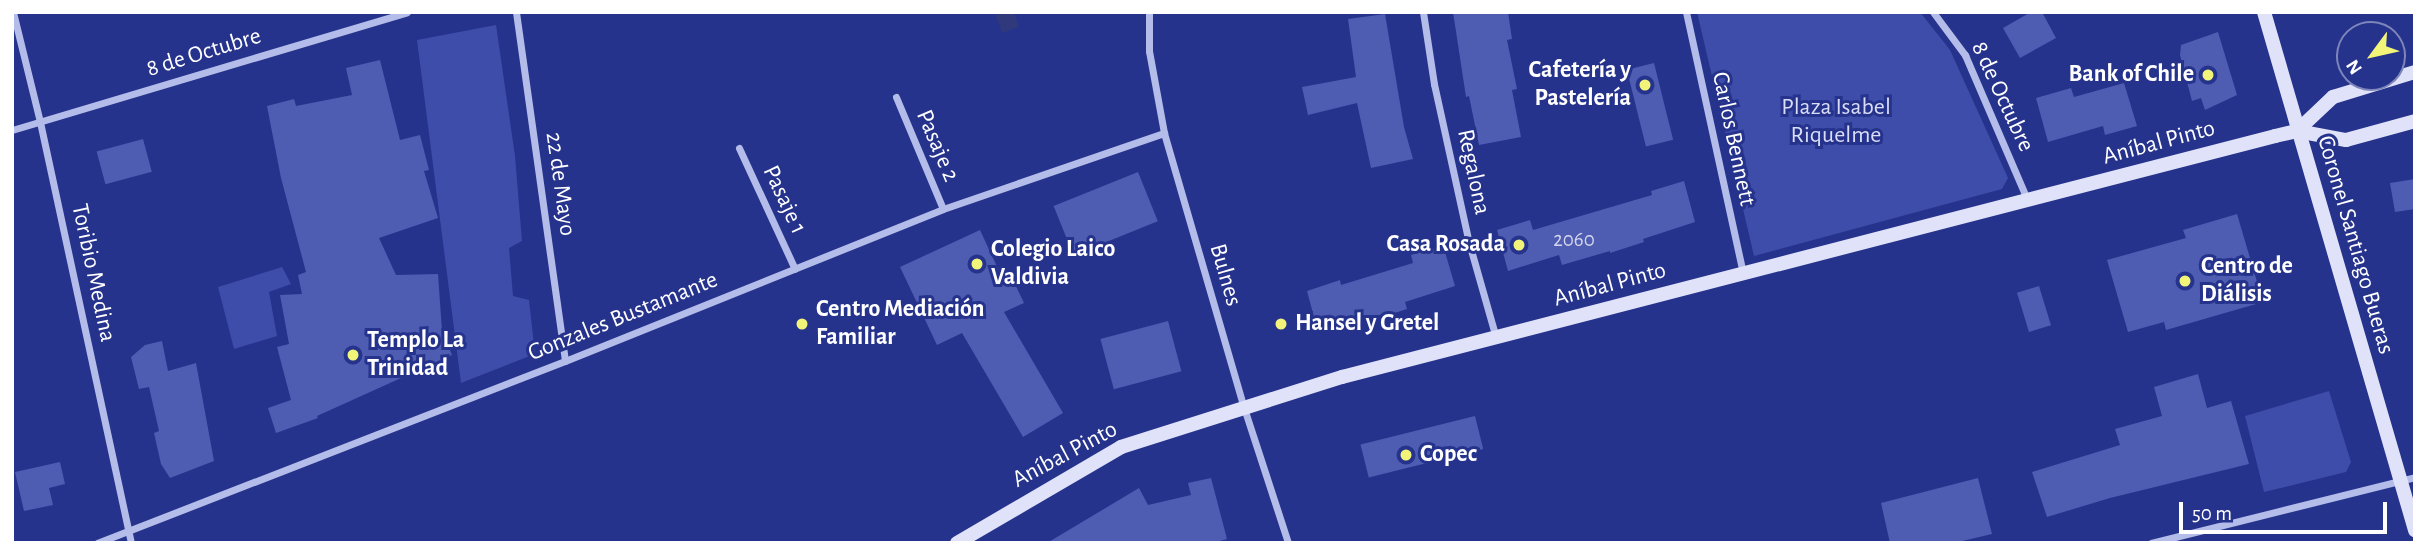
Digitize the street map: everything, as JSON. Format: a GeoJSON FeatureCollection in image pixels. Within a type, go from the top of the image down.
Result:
{"type":"FeatureCollection","features":[{"type":"Feature","properties":{"kind":"main road","name":"Coronel Santiago Bueras"},"geometry":{"type":"LineString","coordinates":[[2264,12],[2298,131],[2407,479],[2415,530]]}},
{"type":"Feature","properties":{"kind":"main road"},"geometry":{"type":"LineString","coordinates":[[2298,131],[2333,97],[2415,72]]}},
{"type":"Feature","properties":{"kind":"main road"},"geometry":{"type":"LineString","coordinates":[[2298,131],[2346,140],[2415,121]]}},
{"type":"Feature","properties":{"kind":"main road","name":"Aníbal Pinto"},"geometry":{"type":"LineString","coordinates":[[957,543],[1121,447],[1342,377],[2298,131]]}},
{"type":"Feature","properties":{"kind":"street","name":"Toribio Medina"},"geometry":{"type":"LineString","coordinates":[[13,12],[40,122],[131,543]]}},
{"type":"Feature","properties":{"kind":"street","name":"8 de Octubre"},"geometry":{"type":"LineString","coordinates":[[12,130],[407,12]]}},
{"type":"Feature","properties":{"kind":"street","name":"22 de Mayo"},"geometry":{"type":"LineString","coordinates":[[516,12],[565,361]]}},
{"type":"Feature","properties":{"kind":"street","name":"Bulnes"},"geometry":{"type":"LineString","coordinates":[[1149,12],[1149,51],[1164,132],[1244,408],[1288,543]]}},
{"type":"Feature","properties":{"kind":"street","name":"Regalona"},"geometry":{"type":"LineString","coordinates":[[1423,12],[1433,84],[1469,243],[1497,338]]}},
{"type":"Feature","properties":{"kind":"street","name":"Carlos Bennett"},"geometry":{"type":"LineString","coordinates":[[1686,12],[1743,274]]}},
{"type":"Feature","properties":{"kind":"street","name":"8 de Octubre"},"geometry":{"type":"LineString","coordinates":[[1933,12],[1965,55],[2028,202]]}},
{"type":"Feature","properties":{"kind":"street","name":"Pasaje 2"},"geometry":{"type":"LineString","coordinates":[[896,97],[943,209]]}},
{"type":"Feature","properties":{"kind":"street","name":"Gonzales Bustamante"},"geometry":{"type":"LineString","coordinates":[[97,543],[129,533],[565,361],[943,209],[1164,132]]}},
{"type":"Feature","properties":{"kind":"street","name":"Pasaje 1"},"geometry":{"type":"LineString","coordinates":[[739,148],[795,269]]}},
{"type":"Feature","properties":{"kind":"street"},"geometry":{"type":"LineString","coordinates":[[2151,543],[2407,479]]}},
{"type":"Feature","properties":{"kind":"green space","name":"Plaza Isabel Riquelme"},"geometry":{"type":"Polygon","coordinates":[[[1697,12],[1920,12],[1950,50],[2008,178],[2002,189],[1754,256],[1697,12]]]}},
{"type":"Feature","properties":{"kind":"green space"},"geometry":{"type":"Polygon","coordinates":[[[496,25],[515,156],[522,241],[509,248],[513,296],[529,300],[535,354],[461,383],[417,40],[496,25]]]}},
{"type":"Feature","properties":{"kind":"green space"},"geometry":{"type":"Polygon","coordinates":[[[282,267],[291,284],[269,292],[277,336],[234,349],[218,287],[282,267]]]}},
{"type":"Feature","properties":{"kind":"green space"},"geometry":{"type":"Polygon","coordinates":[[[2329,391],[2351,462],[2346,472],[2264,492],[2245,416],[2329,391]]]}},
{"type":"Feature","properties":{"kind":"shaded area"},"geometry":{"type":"Polygon","coordinates":[[[995,12],[1014,12],[1019,27],[1002,33],[995,12]]]}},
{"type":"Feature","properties":{"kind":"building"},"geometry":{"type":"Polygon","coordinates":[[[1453,12],[1508,12],[1512,39],[1507,40],[1517,89],[1512,90],[1521,137],[1479,145],[1469,96],[1466,97],[1453,12]]]}},
{"type":"Feature","properties":{"kind":"building"},"geometry":{"type":"Polygon","coordinates":[[[2031,12],[2042,12],[2056,38],[2020,58],[2003,28],[2031,12]]]}},
{"type":"Feature","properties":{"kind":"building"},"geometry":{"type":"Polygon","coordinates":[[[1385,14],[1404,127],[1413,159],[1371,168],[1357,103],[1308,115],[1302,87],[1356,77],[1348,19],[1385,14]]]}},
{"type":"Feature","properties":{"kind":"building","name":"Bank of Chile"},"geometry":{"type":"Polygon","coordinates":[[[2218,32],[2237,95],[2205,110],[2201,98],[2192,101],[2180,55],[2181,45],[2218,32]]]}},
{"type":"Feature","properties":{"kind":"building"},"geometry":{"type":"Polygon","coordinates":[[[380,60],[400,140],[420,135],[429,170],[424,171],[438,218],[379,238],[396,275],[438,274],[442,331],[452,355],[317,416],[318,418],[276,433],[268,408],[291,400],[277,347],[289,344],[280,295],[302,294],[298,275],[306,272],[281,178],[267,106],[294,99],[296,106],[352,95],[346,68],[380,60]]]}},
{"type":"Feature","properties":{"kind":"building"},"geometry":{"type":"Polygon","coordinates":[[[1654,63],[1673,140],[1646,146],[1627,70],[1654,63]]]}},
{"type":"Feature","properties":{"kind":"building"},"geometry":{"type":"Polygon","coordinates":[[[2124,83],[2137,126],[2105,135],[2103,126],[2048,142],[2036,98],[2071,88],[2074,97],[2124,83]]]}},
{"type":"Feature","properties":{"kind":"building"},"geometry":{"type":"Polygon","coordinates":[[[143,139],[152,172],[105,184],[97,151],[143,139]]]}},
{"type":"Feature","properties":{"kind":"building"},"geometry":{"type":"Polygon","coordinates":[[[1138,172],[1158,221],[1073,255],[1054,206],[1138,172]]]}},
{"type":"Feature","properties":{"kind":"building"},"geometry":{"type":"Polygon","coordinates":[[[2415,179],[2415,209],[2395,212],[2390,183],[2415,179]]]}},
{"type":"Feature","properties":{"kind":"building"},"geometry":{"type":"Polygon","coordinates":[[[1684,181],[1695,222],[1610,253],[1562,265],[1559,255],[1508,271],[1497,230],[1530,220],[1533,230],[1652,195],[1651,191],[1684,181]]]}},
{"type":"Feature","properties":{"kind":"building","name":"Centro de Diálisis"},"geometry":{"type":"Polygon","coordinates":[[[2237,214],[2263,302],[2166,330],[2164,322],[2128,332],[2107,260],[2186,238],[2183,230],[2237,214]]]}},
{"type":"Feature","properties":{"kind":"building"},"geometry":{"type":"Polygon","coordinates":[[[980,230],[1006,286],[1014,282],[1024,303],[1004,312],[1063,413],[1023,437],[962,333],[937,345],[900,267],[980,230]]]}},
{"type":"Feature","properties":{"kind":"building"},"geometry":{"type":"Polygon","coordinates":[[[1443,245],[1455,286],[1405,302],[1407,309],[1373,320],[1372,315],[1318,332],[1307,291],[1340,280],[1341,285],[1413,263],[1411,255],[1443,245]]]}},
{"type":"Feature","properties":{"kind":"building"},"geometry":{"type":"Polygon","coordinates":[[[2039,286],[2051,325],[2029,332],[2017,293],[2039,286]]]}},
{"type":"Feature","properties":{"kind":"building"},"geometry":{"type":"Polygon","coordinates":[[[1168,321],[1181,371],[1114,389],[1100,339],[1168,321]]]}},
{"type":"Feature","properties":{"kind":"building"},"geometry":{"type":"Polygon","coordinates":[[[162,341],[168,371],[196,363],[214,461],[170,478],[161,464],[154,433],[159,431],[149,387],[139,389],[131,357],[145,345],[162,341]]]}},
{"type":"Feature","properties":{"kind":"building"},"geometry":{"type":"Polygon","coordinates":[[[2198,374],[2207,408],[2231,401],[2249,464],[2110,498],[2047,517],[2032,472],[2120,445],[2115,429],[2162,416],[2154,387],[2198,374]]]}},
{"type":"Feature","properties":{"kind":"building"},"geometry":{"type":"Polygon","coordinates":[[[1475,416],[1483,449],[1369,478],[1361,445],[1475,416]]]}},
{"type":"Feature","properties":{"kind":"building"},"geometry":{"type":"Polygon","coordinates":[[[60,462],[65,484],[49,488],[53,505],[24,511],[15,472],[60,462]]]}},
{"type":"Feature","properties":{"kind":"building"},"geometry":{"type":"Polygon","coordinates":[[[1211,478],[1227,539],[1212,543],[1047,543],[1139,488],[1148,505],[1191,495],[1188,483],[1211,478]]]}},
{"type":"Feature","properties":{"kind":"building"},"geometry":{"type":"Polygon","coordinates":[[[1978,478],[1992,534],[1954,543],[1890,543],[1881,503],[1978,478]]]}},
{"type":"Feature","properties":{"kind":"place","name":"Bank of Chile"},"geometry":{"type":"Point","coordinates":[2208,75]}},
{"type":"Feature","properties":{"kind":"place","name":"Cafetería y Pastelería"},"geometry":{"type":"Point","coordinates":[1645,85]}},
{"type":"Feature","properties":{"kind":"place","name":"Casa Rosada"},"geometry":{"type":"Point","coordinates":[1519,245]}},
{"type":"Feature","properties":{"kind":"place","name":"Colegio Laico Valdivia"},"geometry":{"type":"Point","coordinates":[977,264]}},
{"type":"Feature","properties":{"kind":"place","name":"Centro de Diálisis"},"geometry":{"type":"Point","coordinates":[2185,281]}},
{"type":"Feature","properties":{"kind":"place","name":"Centro Mediación Familiar"},"geometry":{"type":"Point","coordinates":[802,324]}},
{"type":"Feature","properties":{"kind":"place","name":"Hansel y Gretel"},"geometry":{"type":"Point","coordinates":[1281,324]}},
{"type":"Feature","properties":{"kind":"place","name":"Templo La Trinidad"},"geometry":{"type":"Point","coordinates":[353,355]}},
{"type":"Feature","properties":{"kind":"place","name":"Copec"},"geometry":{"type":"Point","coordinates":[1406,455]}}]}
